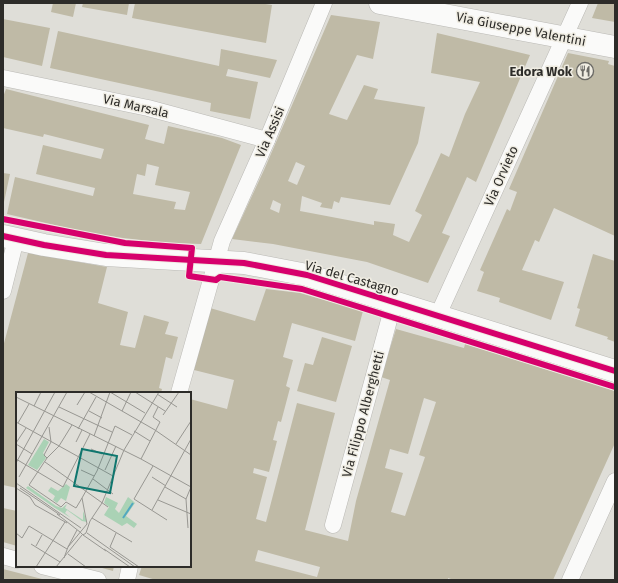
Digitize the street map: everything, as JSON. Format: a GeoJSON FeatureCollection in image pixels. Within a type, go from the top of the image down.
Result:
{"type":"FeatureCollection","features":[{"type":"Feature","properties":{"kind":"street","name":"Via Assisi"},"geometry":{"type":"LineString","coordinates":[[179,392],[222,241],[267,140],[324,3]]}},
{"type":"Feature","properties":{"kind":"street","name":"Via Giuseppe Valentini"},"geometry":{"type":"LineString","coordinates":[[380,3],[564,36],[615,47]]}},
{"type":"Feature","properties":{"kind":"street","name":"Via Orvieto"},"geometry":{"type":"LineString","coordinates":[[438,315],[580,3]]}},
{"type":"Feature","properties":{"kind":"street","name":"Via Marsala"},"geometry":{"type":"LineString","coordinates":[[3,78],[148,108],[267,140]]}},
{"type":"Feature","properties":{"kind":"street","name":"Via del Castagno"},"geometry":{"type":"LineString","coordinates":[[10,238],[106,255],[244,263],[307,275],[615,371]]}},
{"type":"Feature","properties":{"kind":"street"},"geometry":{"type":"LineString","coordinates":[[3,291],[10,238]]}},
{"type":"Feature","properties":{"kind":"street","name":"Via Filippo Alberghetti"},"geometry":{"type":"LineString","coordinates":[[333,525],[394,302]]}},
{"type":"Feature","properties":{"kind":"street"},"geometry":{"type":"LineString","coordinates":[[570,580],[615,481]]}},
{"type":"Feature","properties":{"kind":"street"},"geometry":{"type":"LineString","coordinates":[[3,556],[16,560]]}},
{"type":"Feature","properties":{"kind":"street"},"geometry":{"type":"LineString","coordinates":[[46,567],[98,580]]}},
{"type":"Feature","properties":{"kind":"street"},"geometry":{"type":"LineString","coordinates":[[126,580],[130,567]]}},
{"type":"Feature","properties":{"kind":"building"},"geometry":{"type":"Polygon","coordinates":[[[53,3],[76,3],[73,17],[51,12],[53,3]]]}},
{"type":"Feature","properties":{"kind":"building"},"geometry":{"type":"Polygon","coordinates":[[[83,3],[129,3],[127,15],[82,7],[83,3]]]}},
{"type":"Feature","properties":{"kind":"building"},"geometry":{"type":"Polygon","coordinates":[[[135,3],[259,3],[272,5],[266,43],[132,18],[135,3]]]}},
{"type":"Feature","properties":{"kind":"building"},"geometry":{"type":"Polygon","coordinates":[[[598,3],[615,3],[615,22],[592,18],[598,3]]]}},
{"type":"Feature","properties":{"kind":"building"},"geometry":{"type":"Polygon","coordinates":[[[331,15],[380,22],[373,59],[357,55],[329,114],[347,120],[364,85],[378,89],[374,99],[425,107],[418,143],[390,205],[341,197],[339,203],[334,201],[332,209],[320,207],[322,203],[302,196],[300,211],[374,225],[374,221],[395,224],[393,235],[409,242],[422,215],[415,211],[441,153],[449,157],[465,114],[480,82],[431,73],[437,33],[530,55],[476,182],[467,177],[442,233],[450,236],[428,283],[367,262],[273,244],[232,239],[264,170],[331,15]],[[296,162],[288,181],[297,185],[305,166],[296,162]],[[273,200],[270,209],[279,213],[281,204],[273,200]]]}},
{"type":"Feature","properties":{"kind":"building"},"geometry":{"type":"Polygon","coordinates":[[[3,19],[50,28],[42,66],[3,57],[3,19]]]}},
{"type":"Feature","properties":{"kind":"building"},"geometry":{"type":"Polygon","coordinates":[[[58,31],[219,66],[221,49],[277,60],[270,78],[228,69],[226,76],[258,82],[250,119],[210,111],[211,103],[50,68],[58,31]]]}},
{"type":"Feature","properties":{"kind":"building"},"geometry":{"type":"Polygon","coordinates":[[[568,53],[609,61],[608,64],[615,66],[615,236],[554,208],[539,242],[535,240],[522,270],[564,282],[551,320],[499,302],[500,298],[477,291],[484,272],[480,270],[507,209],[510,211],[517,192],[509,189],[568,53]]]}},
{"type":"Feature","properties":{"kind":"building"},"geometry":{"type":"Polygon","coordinates":[[[6,89],[149,125],[145,139],[164,144],[168,126],[222,138],[241,145],[201,244],[169,243],[123,238],[85,232],[7,214],[15,177],[93,196],[95,188],[36,174],[43,145],[101,159],[104,149],[44,134],[43,137],[3,128],[3,97],[6,89]],[[147,164],[145,176],[137,174],[133,194],[176,202],[174,209],[185,210],[190,192],[155,185],[159,167],[147,164]]]}},
{"type":"Feature","properties":{"kind":"building"},"geometry":{"type":"Polygon","coordinates":[[[3,173],[10,174],[4,202],[3,202],[3,173]]]}},
{"type":"Feature","properties":{"kind":"building"},"geometry":{"type":"Polygon","coordinates":[[[28,253],[107,267],[98,303],[128,312],[120,345],[135,348],[144,315],[169,322],[165,334],[178,337],[172,359],[166,357],[159,388],[162,389],[161,392],[16,392],[16,488],[3,485],[3,347],[28,253]]]}},
{"type":"Feature","properties":{"kind":"building"},"geometry":{"type":"Polygon","coordinates":[[[593,254],[615,261],[615,342],[607,339],[608,337],[575,326],[580,309],[577,308],[593,254]]]}},
{"type":"Feature","properties":{"kind":"building"},"geometry":{"type":"Polygon","coordinates":[[[266,289],[300,293],[363,311],[355,341],[292,323],[283,357],[293,360],[286,386],[290,388],[281,422],[278,421],[273,440],[277,441],[269,472],[254,468],[253,473],[267,477],[256,519],[266,522],[297,403],[335,413],[305,530],[348,541],[356,501],[390,380],[381,377],[396,329],[464,348],[465,344],[615,391],[615,443],[553,580],[454,580],[448,578],[448,580],[156,580],[139,575],[142,567],[191,567],[191,399],[227,409],[234,380],[194,370],[210,308],[255,321],[266,289]],[[424,398],[408,454],[390,449],[385,468],[403,473],[391,512],[405,516],[425,457],[419,455],[436,402],[424,398]],[[258,550],[255,561],[317,577],[320,567],[258,550]]]}},
{"type":"Feature","properties":{"kind":"building"},"geometry":{"type":"Polygon","coordinates":[[[322,337],[352,346],[336,402],[297,391],[305,363],[313,365],[322,337]]]}},
{"type":"Feature","properties":{"kind":"building"},"geometry":{"type":"Polygon","coordinates":[[[3,508],[16,511],[16,546],[3,542],[3,508]]]}},
{"type":"Feature","properties":{"kind":"building"},"geometry":{"type":"Polygon","coordinates":[[[99,567],[114,567],[113,571],[99,567]]]}},
{"type":"Feature","properties":{"kind":"building"},"geometry":{"type":"Polygon","coordinates":[[[3,569],[42,579],[42,580],[3,580],[3,569]]]}},
{"type":"Feature","properties":{"kind":"cycle path"},"geometry":{"type":"LineString","coordinates":[[3,219],[125,243],[192,248],[189,276],[216,280],[220,277],[302,289],[615,387]]}},
{"type":"Feature","properties":{"kind":"cycle path"},"geometry":{"type":"LineString","coordinates":[[3,236],[44,245],[106,255],[244,263],[307,275],[615,371]]}},
{"type":"Feature","properties":{"kind":"place","name":"Edora Wok"},"geometry":{"type":"Point","coordinates":[585,71]}}]}
